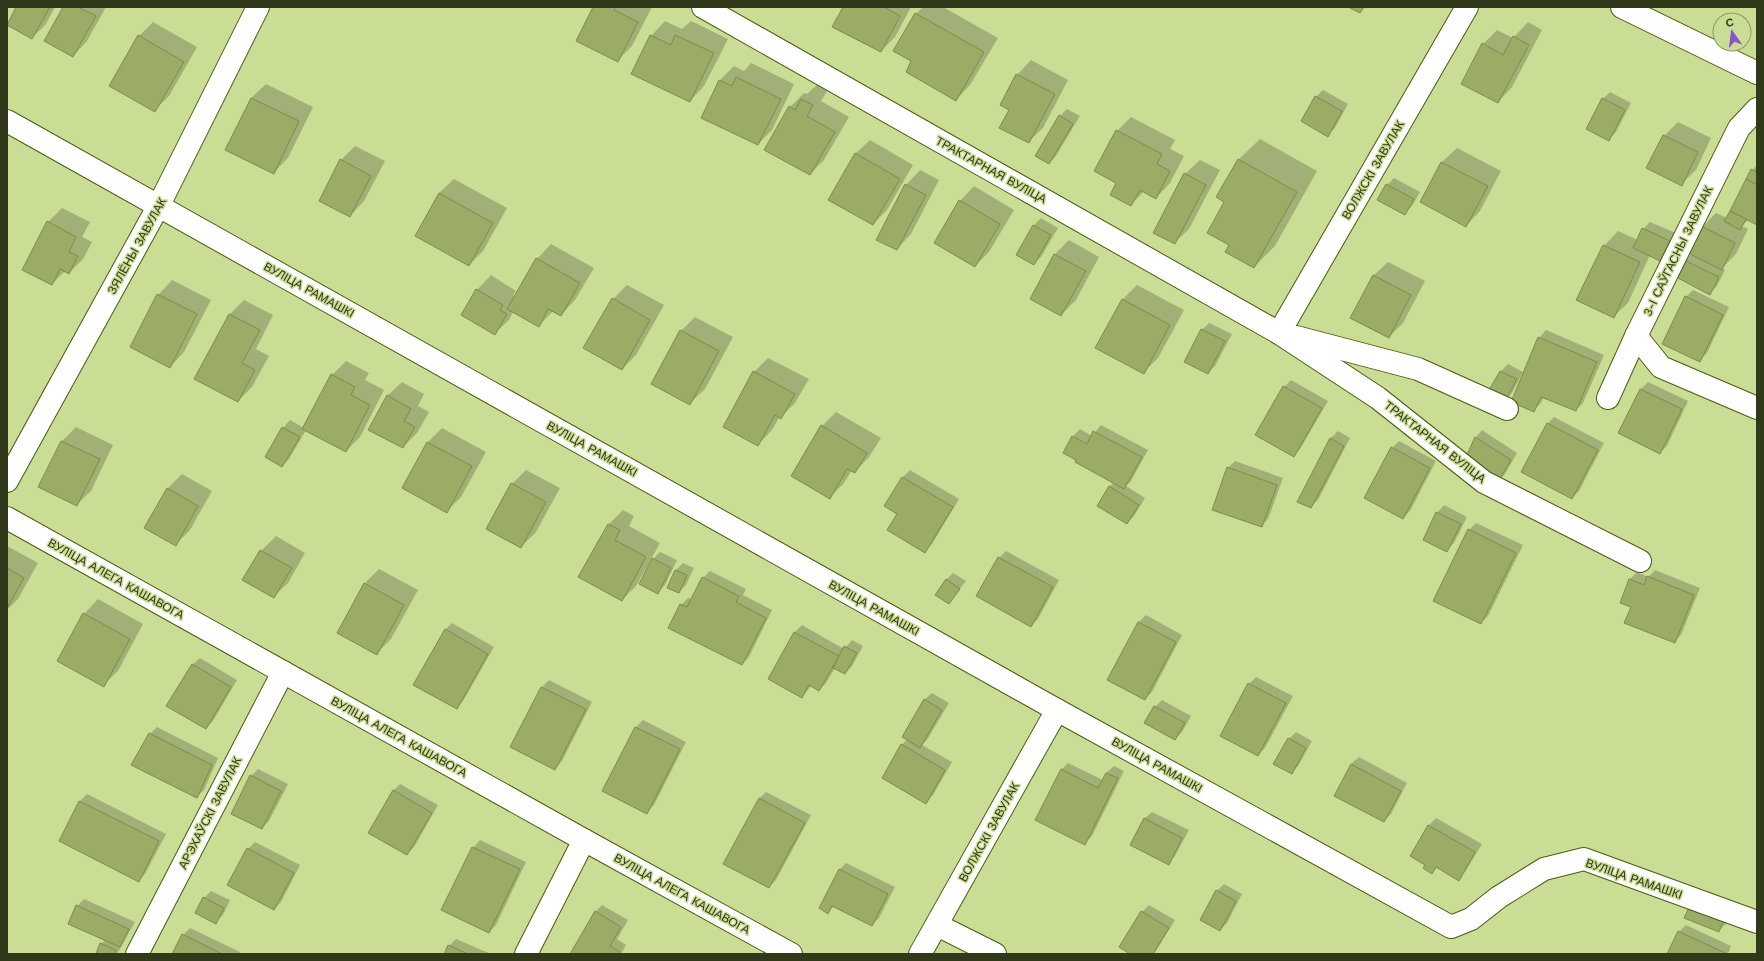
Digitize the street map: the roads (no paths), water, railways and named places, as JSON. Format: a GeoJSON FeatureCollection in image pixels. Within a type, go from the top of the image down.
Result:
{"type":"FeatureCollection","features":[{"type":"Feature","properties":{"kind":"street","name":"ЗЯЛЁНЫ ЗАВУЛАК"},"geometry":{"type":"LineString","coordinates":[[7,481],[159,205],[258,7]]}},
{"type":"Feature","properties":{"kind":"street","name":"ТРАКТАРНАЯ ВУЛІЦА"},"geometry":{"type":"LineString","coordinates":[[703,7],[1279,333],[1378,398],[1484,482],[1640,561]]}},
{"type":"Feature","properties":{"kind":"street","name":"ВОЛЖСКІ ЗАВУЛАК"},"geometry":{"type":"LineString","coordinates":[[1279,333],[1467,7]]}},
{"type":"Feature","properties":{"kind":"street"},"geometry":{"type":"LineString","coordinates":[[1622,7],[1757,73]]}},
{"type":"Feature","properties":{"kind":"street","name":"3-І САЎГАСНЫ ЗАВУЛАК"},"geometry":{"type":"LineString","coordinates":[[1608,398],[1636,336],[1739,128],[1757,109]]}},
{"type":"Feature","properties":{"kind":"street","name":"ВУЛІЦА РАМАШКІ"},"geometry":{"type":"LineString","coordinates":[[7,121],[1057,710],[1451,927],[1471,919],[1499,897],[1544,868],[1584,860],[1757,922]]}},
{"type":"Feature","properties":{"kind":"street","name":"ТРАКТАРНАЯ ВУЛІЦА"},"geometry":{"type":"LineString","coordinates":[[1279,333],[1418,369],[1507,409]]}},
{"type":"Feature","properties":{"kind":"street"},"geometry":{"type":"LineString","coordinates":[[1636,336],[1661,367],[1757,408]]}},
{"type":"Feature","properties":{"kind":"street","name":"ВУЛІЦА АЛЕГА КАШАВОГА"},"geometry":{"type":"LineString","coordinates":[[7,518],[791,954]]}},
{"type":"Feature","properties":{"kind":"street","name":"АРЭХАЎСКІ ЗАВУЛАК"},"geometry":{"type":"LineString","coordinates":[[137,954],[283,672]]}},
{"type":"Feature","properties":{"kind":"street","name":"ВОЛЖСКІ ЗАВУЛАК"},"geometry":{"type":"LineString","coordinates":[[920,954],[1057,710]]}},
{"type":"Feature","properties":{"kind":"street"},"geometry":{"type":"LineString","coordinates":[[526,954],[584,840]]}},
{"type":"Feature","properties":{"kind":"street"},"geometry":{"type":"LineString","coordinates":[[937,925],[995,954]]}}]}
